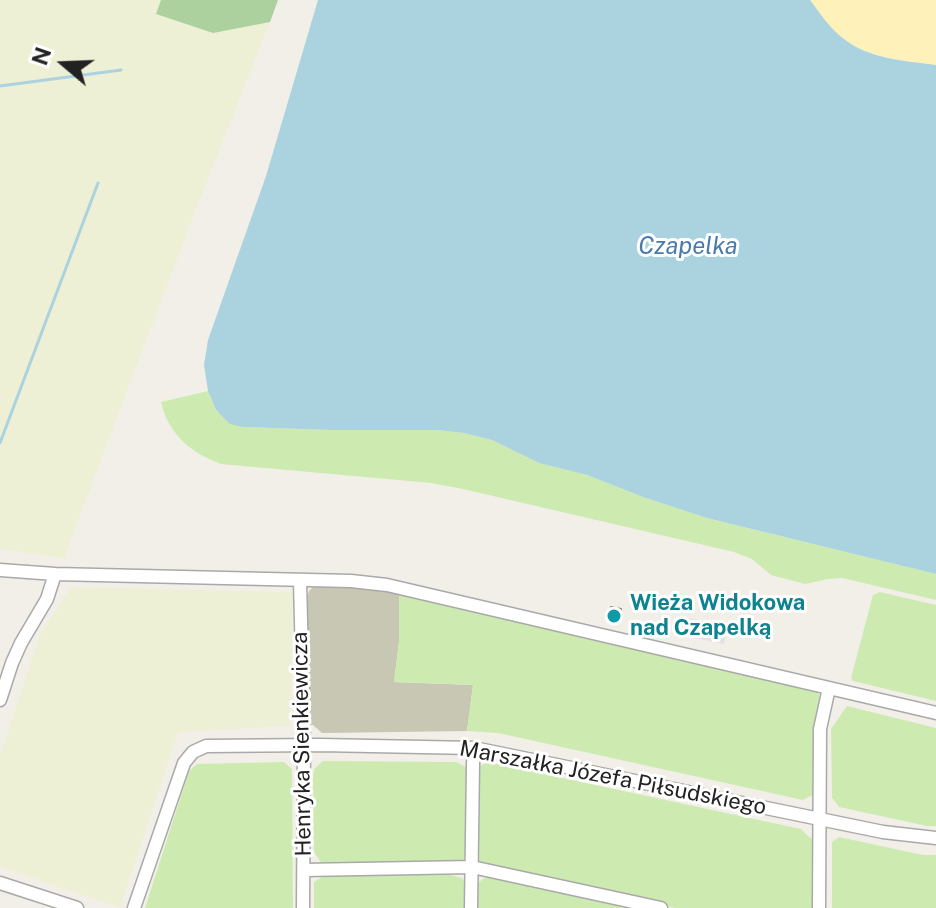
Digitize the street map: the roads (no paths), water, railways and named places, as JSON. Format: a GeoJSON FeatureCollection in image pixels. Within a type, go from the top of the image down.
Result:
{"type":"FeatureCollection","features":[{"type":"Feature","properties":{"kind":"street"},"geometry":{"type":"LineString","coordinates":[[0,570],[351,581],[398,587],[936,713]]}},
{"type":"Feature","properties":{"kind":"street"},"geometry":{"type":"LineString","coordinates":[[0,700],[6,661],[21,643],[47,599],[55,574]]}},
{"type":"Feature","properties":{"kind":"street","name":"Henryka Sienkiewicza"},"geometry":{"type":"LineString","coordinates":[[300,580],[304,745],[303,908]]}},
{"type":"Feature","properties":{"kind":"street"},"geometry":{"type":"LineString","coordinates":[[819,908],[825,819],[820,729],[829,688]]}},
{"type":"Feature","properties":{"kind":"street","name":"Marszałka Józefa Piłsudskiego"},"geometry":{"type":"LineString","coordinates":[[134,908],[184,763],[193,752],[206,746],[474,748],[883,832],[936,838]]}},
{"type":"Feature","properties":{"kind":"street"},"geometry":{"type":"LineString","coordinates":[[471,908],[474,748]]}},
{"type":"Feature","properties":{"kind":"street"},"geometry":{"type":"LineString","coordinates":[[304,870],[472,867],[629,904],[661,908]]}},
{"type":"Feature","properties":{"kind":"street"},"geometry":{"type":"LineString","coordinates":[[0,883],[77,908]]}},
{"type":"Feature","properties":{"kind":"water","name":"Czapelka"},"geometry":{"type":"Polygon","coordinates":[[[318,0],[810,0],[834,31],[854,46],[888,58],[936,65],[936,574],[707,518],[587,475],[539,463],[492,440],[464,433],[243,427],[230,424],[216,410],[208,391],[204,365],[208,340],[266,176],[318,0]]]}},
{"type":"Feature","properties":{"kind":"waterway"},"geometry":{"type":"LineString","coordinates":[[0,86],[121,70]]}},
{"type":"Feature","properties":{"kind":"waterway"},"geometry":{"type":"LineString","coordinates":[[0,443],[98,183]]}},
{"type":"Feature","properties":{"kind":"place","name":"Wieża Widokowa nad Czapelką"},"geometry":{"type":"Point","coordinates":[614,616]}}]}
